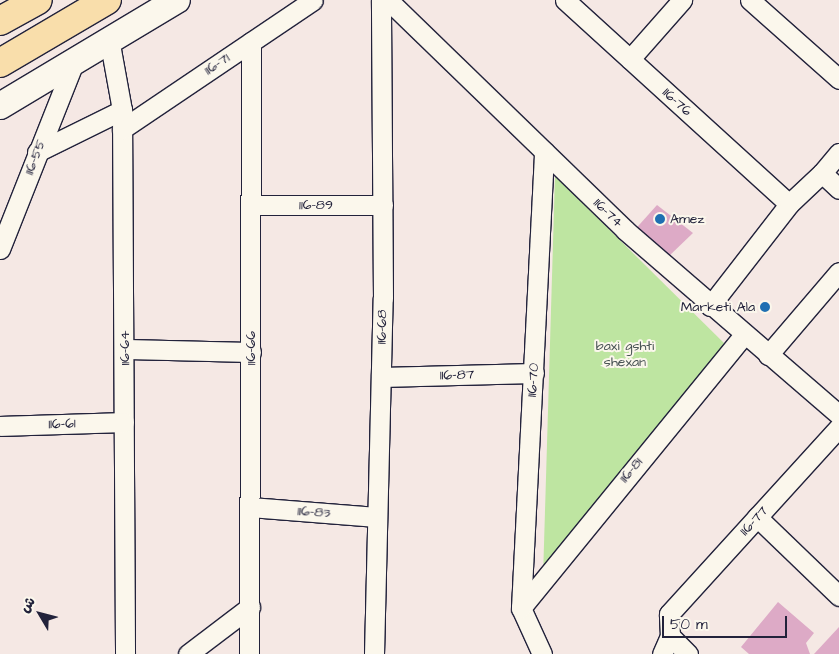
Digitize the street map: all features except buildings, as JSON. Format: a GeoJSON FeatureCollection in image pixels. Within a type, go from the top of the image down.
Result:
{"type":"FeatureCollection","features":[{"type":"Feature","properties":{"kind":"highway"},"geometry":{"type":"LineString","coordinates":[[0,21],[38,0]]}},
{"type":"Feature","properties":{"kind":"highway"},"geometry":{"type":"LineString","coordinates":[[0,63],[107,0]]}},
{"type":"Feature","properties":{"kind":"main road"},"geometry":{"type":"LineString","coordinates":[[0,106],[110,44],[176,0]]}},
{"type":"Feature","properties":{"kind":"street","name":"116-71"},"geometry":{"type":"LineString","coordinates":[[37,152],[122,119],[251,42],[313,0]]}},
{"type":"Feature","properties":{"kind":"street","name":"116-68"},"geometry":{"type":"LineString","coordinates":[[374,654],[383,205],[381,0]]}},
{"type":"Feature","properties":{"kind":"street","name":"116-74"},"geometry":{"type":"LineString","coordinates":[[388,0],[544,152],[710,306],[839,415]]}},
{"type":"Feature","properties":{"kind":"street","name":"116-76"},"geometry":{"type":"LineString","coordinates":[[565,0],[790,204]]}},
{"type":"Feature","properties":{"kind":"street"},"geometry":{"type":"LineString","coordinates":[[630,59],[682,0]]}},
{"type":"Feature","properties":{"kind":"street"},"geometry":{"type":"LineString","coordinates":[[750,0],[773,6],[839,79]]}},
{"type":"Feature","properties":{"kind":"street","name":"116-66"},"geometry":{"type":"LineString","coordinates":[[250,654],[251,42]]}},
{"type":"Feature","properties":{"kind":"street","name":"116-64"},"geometry":{"type":"LineString","coordinates":[[110,44],[122,119],[126,349],[124,422],[125,654]]}},
{"type":"Feature","properties":{"kind":"street","name":"116-55"},"geometry":{"type":"LineString","coordinates":[[0,249],[73,65]]}},
{"type":"Feature","properties":{"kind":"street","name":"116-70"},"geometry":{"type":"LineString","coordinates":[[521,608],[544,152]]}},
{"type":"Feature","properties":{"kind":"street"},"geometry":{"type":"LineString","coordinates":[[710,306],[790,204],[839,153]]}},
{"type":"Feature","properties":{"kind":"street"},"geometry":{"type":"LineString","coordinates":[[822,172],[839,189]]}},
{"type":"Feature","properties":{"kind":"street","name":"116-89"},"geometry":{"type":"LineString","coordinates":[[250,205],[383,205]]}},
{"type":"Feature","properties":{"kind":"street"},"geometry":{"type":"LineString","coordinates":[[768,355],[839,272]]}},
{"type":"Feature","properties":{"kind":"street","name":"116-81"},"geometry":{"type":"LineString","coordinates":[[521,608],[744,335]]}},
{"type":"Feature","properties":{"kind":"street"},"geometry":{"type":"LineString","coordinates":[[126,349],[251,352]]}},
{"type":"Feature","properties":{"kind":"street","name":"116-87"},"geometry":{"type":"LineString","coordinates":[[381,377],[534,373]]}},
{"type":"Feature","properties":{"kind":"street","name":"116-61"},"geometry":{"type":"LineString","coordinates":[[0,426],[124,422]]}},
{"type":"Feature","properties":{"kind":"street","name":"116-77"},"geometry":{"type":"LineString","coordinates":[[670,636],[669,614],[839,427]]}},
{"type":"Feature","properties":{"kind":"street","name":"116-83"},"geometry":{"type":"LineString","coordinates":[[250,507],[378,517]]}},
{"type":"Feature","properties":{"kind":"street"},"geometry":{"type":"LineString","coordinates":[[757,517],[839,596]]}},
{"type":"Feature","properties":{"kind":"street"},"geometry":{"type":"LineString","coordinates":[[188,654],[250,607]]}},
{"type":"Feature","properties":{"kind":"street"},"geometry":{"type":"LineString","coordinates":[[521,608],[542,654]]}},
{"type":"Feature","properties":{"kind":"street"},"geometry":{"type":"LineString","coordinates":[[662,654],[670,636],[688,654]]}},
{"type":"Feature","properties":{"kind":"green space","name":"baxi gshti shexan"},"geometry":{"type":"Polygon","coordinates":[[[555,176],[728,347],[543,578],[555,176]]]}},
{"type":"Feature","properties":{"kind":"place","name":"Amez"},"geometry":{"type":"Point","coordinates":[660,219]}},
{"type":"Feature","properties":{"kind":"place","name":"Marketi Ala"},"geometry":{"type":"Point","coordinates":[765,307]}}]}
